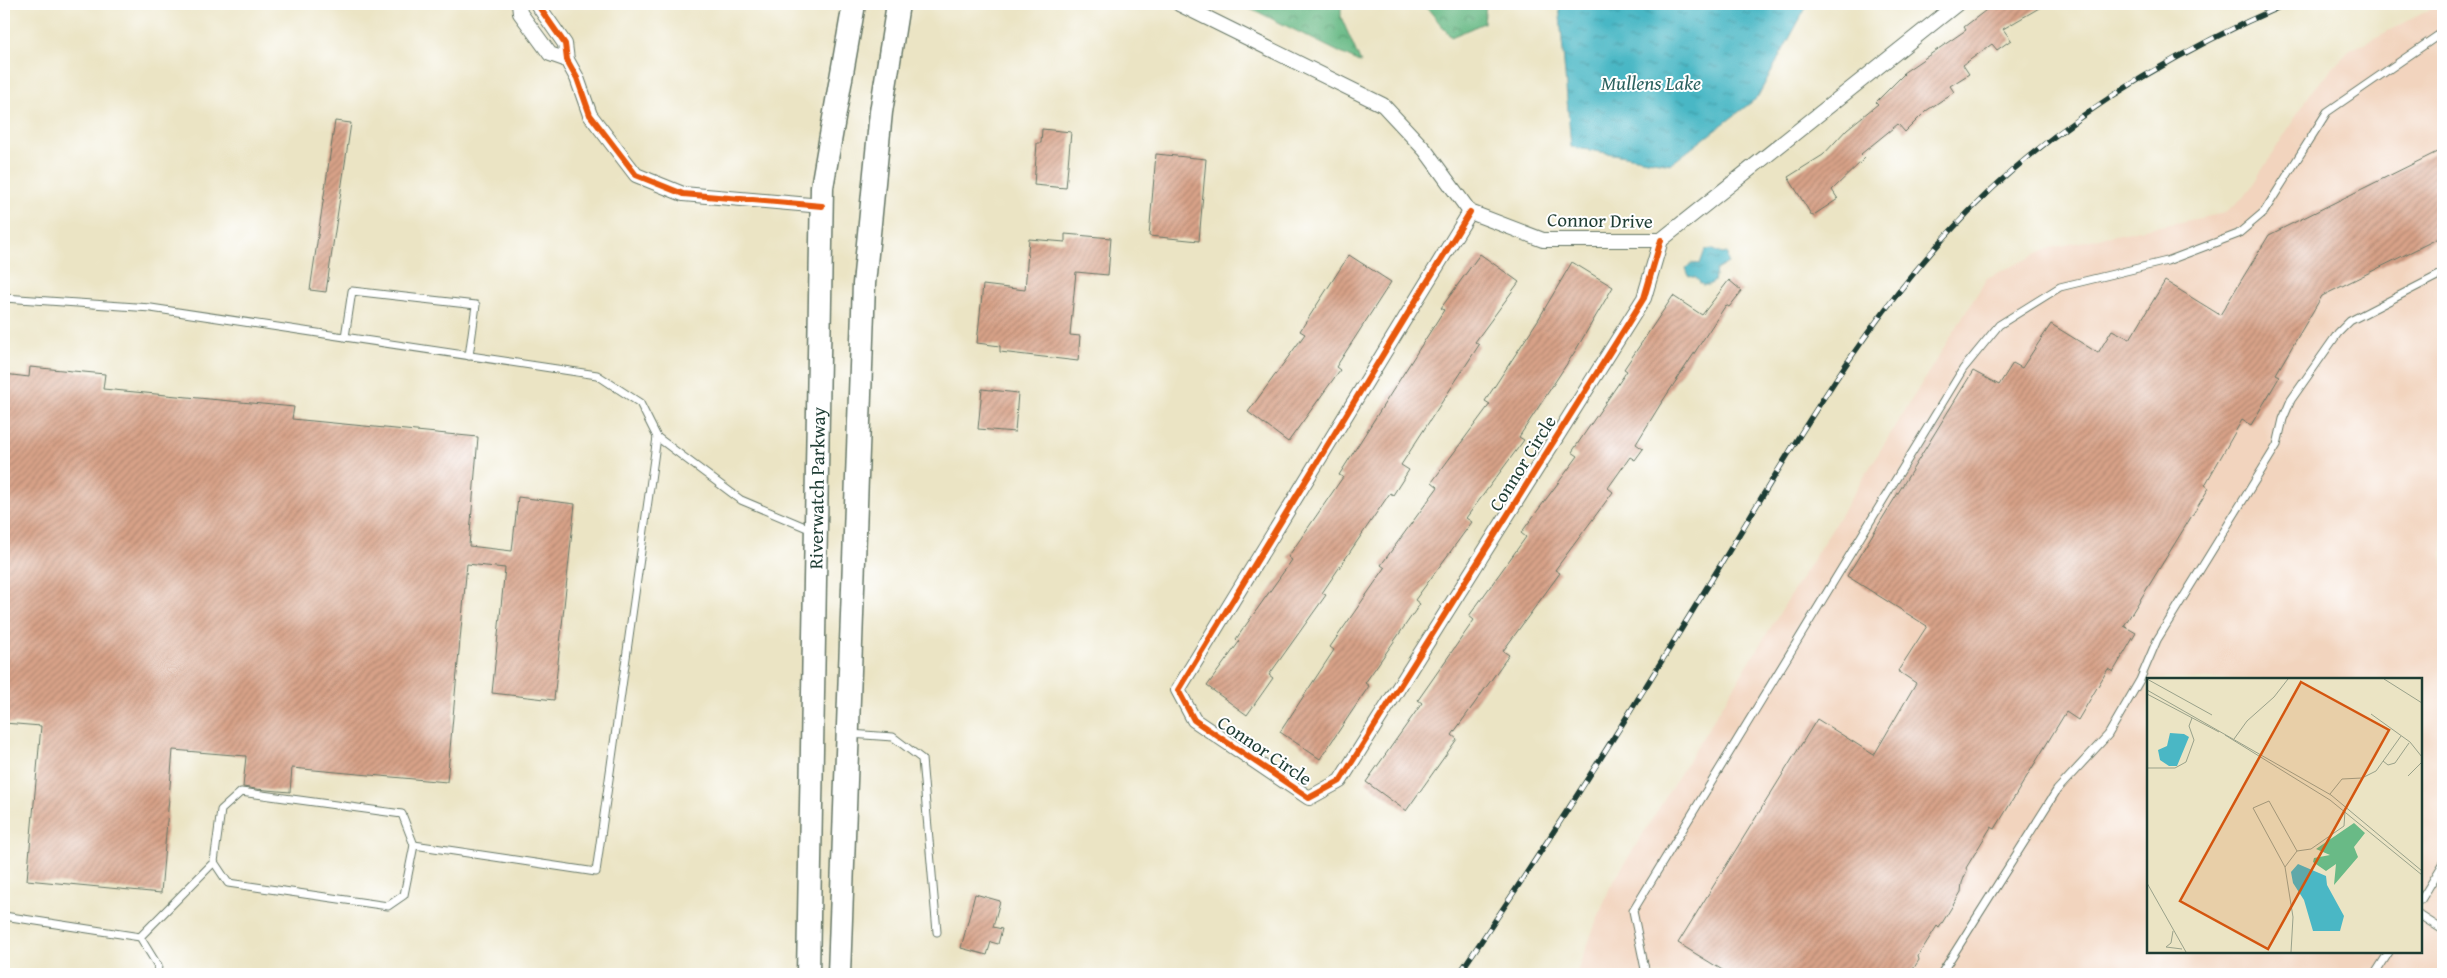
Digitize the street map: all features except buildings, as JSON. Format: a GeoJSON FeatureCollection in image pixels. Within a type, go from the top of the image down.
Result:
{"type":"FeatureCollection","features":[{"type":"Feature","properties":{"kind":"main road","name":"Riverwatch Parkway"},"geometry":{"type":"LineString","coordinates":[[808,974],[822,187],[854,4]]}},
{"type":"Feature","properties":{"kind":"main road","name":"Riverwatch Parkway"},"geometry":{"type":"LineString","coordinates":[[839,974],[850,734],[864,284],[881,112],[898,4]]}},
{"type":"Feature","properties":{"kind":"street"},"geometry":{"type":"LineString","coordinates":[[519,4],[520,13],[550,54],[567,60]]}},
{"type":"Feature","properties":{"kind":"street"},"geometry":{"type":"LineString","coordinates":[[537,4],[566,44],[567,60],[577,78],[590,115],[636,175],[683,194],[822,206]]}},
{"type":"Feature","properties":{"kind":"street"},"geometry":{"type":"LineString","coordinates":[[1180,4],[1383,105],[1425,150],[1470,212]]}},
{"type":"Feature","properties":{"kind":"street","name":"Connor Drive"},"geometry":{"type":"LineString","coordinates":[[1470,212],[1542,240],[1661,240],[1957,4]]}},
{"type":"Feature","properties":{"kind":"street","name":"Connor Circle"},"geometry":{"type":"LineString","coordinates":[[1470,212],[1178,690],[1194,720],[1309,798],[1340,781],[1644,298],[1661,240]]}},
{"type":"Feature","properties":{"kind":"lane"},"geometry":{"type":"LineString","coordinates":[[1646,974],[1633,911],[1964,369],[1999,325],[2060,287],[2167,261],[2238,234],[2264,212],[2328,112],[2443,32]]}},
{"type":"Feature","properties":{"kind":"lane"},"geometry":{"type":"LineString","coordinates":[[1941,974],[2057,790],[2108,735],[2140,680],[2157,640],[2277,445],[2283,419],[2291,400],[2333,338],[2350,321],[2443,273]]}},
{"type":"Feature","properties":{"kind":"lane"},"geometry":{"type":"LineString","coordinates":[[345,337],[352,291],[476,306],[469,356]]}},
{"type":"Feature","properties":{"kind":"lane"},"geometry":{"type":"LineString","coordinates":[[4,298],[150,308],[597,374],[640,403],[657,437],[741,500],[816,532]]}},
{"type":"Feature","properties":{"kind":"lane"},"geometry":{"type":"LineString","coordinates":[[414,845],[596,872],[657,437]]}},
{"type":"Feature","properties":{"kind":"lane"},"geometry":{"type":"LineString","coordinates":[[850,734],[893,737],[922,759],[936,932]]}},
{"type":"Feature","properties":{"kind":"lane"},"geometry":{"type":"LineString","coordinates":[[140,937],[214,862],[221,810],[241,792],[402,814],[414,845],[404,895],[388,906],[228,883],[214,862]]}},
{"type":"Feature","properties":{"kind":"lane"},"geometry":{"type":"LineString","coordinates":[[2422,898],[2443,864]]}},
{"type":"Feature","properties":{"kind":"lane"},"geometry":{"type":"LineString","coordinates":[[4,916],[140,937],[158,966],[157,974]]}},
{"type":"Feature","properties":{"kind":"lane"},"geometry":{"type":"LineString","coordinates":[[2422,917],[2443,930]]}},
{"type":"Feature","properties":{"kind":"lane"},"geometry":{"type":"LineString","coordinates":[[2375,974],[2388,953]]}},
{"type":"Feature","properties":{"kind":"shaded area"},"geometry":{"type":"Polygon","coordinates":[[[2443,4],[2443,974],[1576,974],[1610,887],[1987,278],[2050,248],[2225,213],[2246,195],[2314,88],[2349,51],[2443,4]]]}},
{"type":"Feature","properties":{"kind":"green space"},"geometry":{"type":"Polygon","coordinates":[[[1242,4],[1341,4],[1341,17],[1361,63],[1242,4]]]}},
{"type":"Feature","properties":{"kind":"green space"},"geometry":{"type":"Polygon","coordinates":[[[1424,4],[1486,4],[1484,23],[1451,37],[1424,4]]]}},
{"type":"Feature","properties":{"kind":"water","name":"Mullens Lake"},"geometry":{"type":"Polygon","coordinates":[[[1559,4],[1808,4],[1757,98],[1671,164],[1571,147],[1559,4]]]}},
{"type":"Feature","properties":{"kind":"water"},"geometry":{"type":"Polygon","coordinates":[[[1712,249],[1722,254],[1727,253],[1728,263],[1716,270],[1714,282],[1702,285],[1696,278],[1689,276],[1686,268],[1692,263],[1700,264],[1705,250],[1712,249]]]}},
{"type":"Feature","properties":{"kind":"railway"},"geometry":{"type":"LineString","coordinates":[[1459,974],[1594,769],[1819,405],[1854,353],[1928,256],[1969,211],[2014,169],[2077,120],[2110,97],[2178,57],[2286,4]]}},
{"type":"Feature","properties":{"kind":"cycle path"},"geometry":{"type":"LineString","coordinates":[[537,4],[565,44],[567,60],[577,78],[590,115],[636,175],[683,194],[822,206]]}},
{"type":"Feature","properties":{"kind":"cycle path"},"geometry":{"type":"LineString","coordinates":[[1470,212],[1178,690],[1194,720],[1309,798],[1340,781],[1644,298],[1661,240]]}}]}
